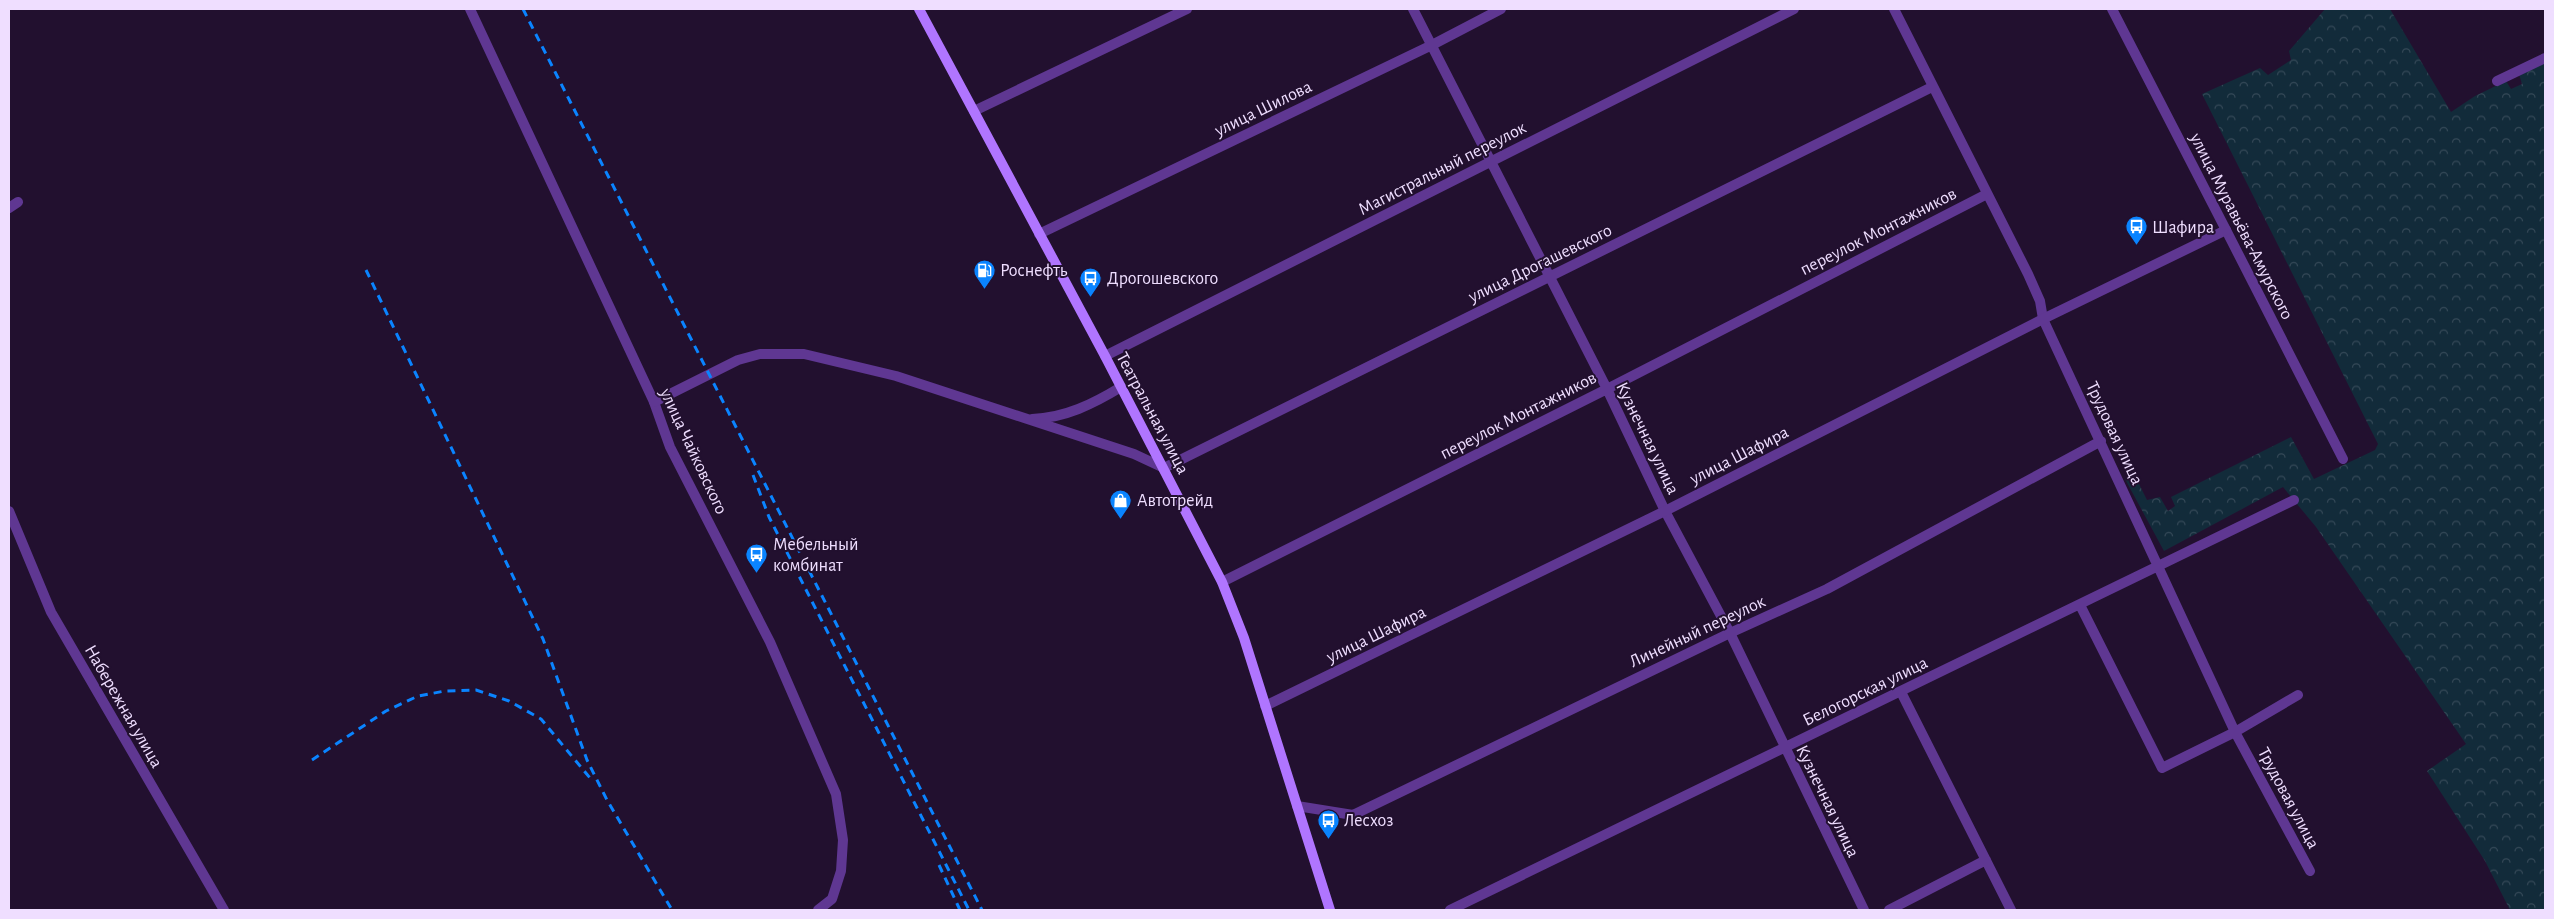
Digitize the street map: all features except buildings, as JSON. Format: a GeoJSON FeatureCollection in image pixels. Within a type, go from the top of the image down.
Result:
{"type":"FeatureCollection","features":[{"type":"Feature","properties":{"kind":"main road","name":"Театральная улица"},"geometry":{"type":"LineString","coordinates":[[919,9],[1105,356],[1222,582],[1244,638],[1330,910]]}},
{"type":"Feature","properties":{"kind":"street","name":"улица Чайковского"},"geometry":{"type":"LineString","coordinates":[[470,9],[654,402],[670,447],[770,642],[836,794],[842,840],[841,871],[832,899],[818,910]]}},
{"type":"Feature","properties":{"kind":"street"},"geometry":{"type":"LineString","coordinates":[[974,112],[1187,9]]}},
{"type":"Feature","properties":{"kind":"street","name":"Кузнечная улица"},"geometry":{"type":"LineString","coordinates":[[1413,9],[1492,160],[1549,277],[1607,389],[1665,511],[1730,633],[1784,749],[1864,910]]}},
{"type":"Feature","properties":{"kind":"street","name":"улица Шилова"},"geometry":{"type":"LineString","coordinates":[[1039,234],[1501,9]]}},
{"type":"Feature","properties":{"kind":"street","name":"Магистральный переулок"},"geometry":{"type":"LineString","coordinates":[[1105,356],[1794,9]]}},
{"type":"Feature","properties":{"kind":"street","name":"Трудовая улица"},"geometry":{"type":"LineString","coordinates":[[1894,9],[2028,274],[2040,302],[2043,319],[2102,441],[2235,732],[2310,871]]}},
{"type":"Feature","properties":{"kind":"street","name":"улица Муравьёва-Амурского"},"geometry":{"type":"LineString","coordinates":[[2112,9],[2343,459]]}},
{"type":"Feature","properties":{"kind":"street"},"geometry":{"type":"LineString","coordinates":[[2496,81],[2545,58]]}},
{"type":"Feature","properties":{"kind":"street","name":"улица Дрогашевского"},"geometry":{"type":"LineString","coordinates":[[1164,468],[1932,87]]}},
{"type":"Feature","properties":{"kind":"street","name":"переулок Монтажников"},"geometry":{"type":"LineString","coordinates":[[1222,582],[1607,389],[1987,194]]}},
{"type":"Feature","properties":{"kind":"street","name":"улица Шафира"},"geometry":{"type":"LineString","coordinates":[[1265,706],[1665,511],[2043,319],[2226,230]]}},
{"type":"Feature","properties":{"kind":"street"},"geometry":{"type":"LineString","coordinates":[[654,402],[738,360],[777,352],[804,354],[896,376],[1134,454],[1164,468]]}},
{"type":"Feature","properties":{"kind":"street"},"geometry":{"type":"LineString","coordinates":[[1027,419],[1051,418],[1070,413],[1121,387]]}},
{"type":"Feature","properties":{"kind":"street","name":"Линейный переулок"},"geometry":{"type":"LineString","coordinates":[[1297,806],[1353,815],[1730,633],[1827,589],[2102,441]]}},
{"type":"Feature","properties":{"kind":"street","name":"Белогорская улица"},"geometry":{"type":"LineString","coordinates":[[1450,910],[2294,500]]}},
{"type":"Feature","properties":{"kind":"street","name":"Набережная улица"},"geometry":{"type":"LineString","coordinates":[[9,511],[51,612],[224,910]]}},
{"type":"Feature","properties":{"kind":"street"},"geometry":{"type":"LineString","coordinates":[[2080,605],[2162,768],[2235,732],[2298,695]]}},
{"type":"Feature","properties":{"kind":"street"},"geometry":{"type":"LineString","coordinates":[[1901,692],[2012,910]]}},
{"type":"Feature","properties":{"kind":"street"},"geometry":{"type":"LineString","coordinates":[[1889,910],[1986,860]]}},
{"type":"Feature","properties":{"kind":"green space"},"geometry":{"type":"Polygon","coordinates":[[[2325,9],[2390,9],[2451,112],[2475,96],[2506,81],[2511,89],[2522,84],[2519,74],[2545,63],[2545,910],[2510,910],[2485,861],[2427,771],[2466,744],[2316,527],[2283,487],[2164,551],[2125,479],[2134,474],[2147,500],[2160,497],[2168,511],[2175,506],[2171,497],[2291,437],[2314,479],[2375,450],[2378,444],[2202,94],[2260,68],[2268,75],[2291,60],[2289,51],[2325,9]]]}},
{"type":"Feature","properties":{"kind":"railway"},"geometry":{"type":"LineString","coordinates":[[523,9],[982,910]]}},
{"type":"Feature","properties":{"kind":"railway"},"geometry":{"type":"LineString","coordinates":[[366,270],[543,639],[587,760],[607,800],[672,910]]}},
{"type":"Feature","properties":{"kind":"railway"},"geometry":{"type":"LineString","coordinates":[[753,475],[769,517],[969,910]]}},
{"type":"Feature","properties":{"kind":"railway"},"geometry":{"type":"LineString","coordinates":[[312,760],[386,711],[418,696],[445,691],[476,690],[509,701],[541,719],[590,778]]}},
{"type":"Feature","properties":{"kind":"railway"},"geometry":{"type":"LineString","coordinates":[[939,865],[960,910]]}},
{"type":"Feature","properties":{"kind":"place","name":"Шафира"},"geometry":{"type":"Point","coordinates":[2136,246]}},
{"type":"Feature","properties":{"kind":"place","name":"Роснефть"},"geometry":{"type":"Point","coordinates":[984,289]}},
{"type":"Feature","properties":{"kind":"place","name":"Дрогошевского"},"geometry":{"type":"Point","coordinates":[1091,297]}},
{"type":"Feature","properties":{"kind":"place","name":"Автотрейд"},"geometry":{"type":"Point","coordinates":[1121,519]}},
{"type":"Feature","properties":{"kind":"place","name":"Мебельный комбинат"},"geometry":{"type":"Point","coordinates":[757,573]}},
{"type":"Feature","properties":{"kind":"place","name":"Лесхоз"},"geometry":{"type":"Point","coordinates":[1328,839]}}]}
